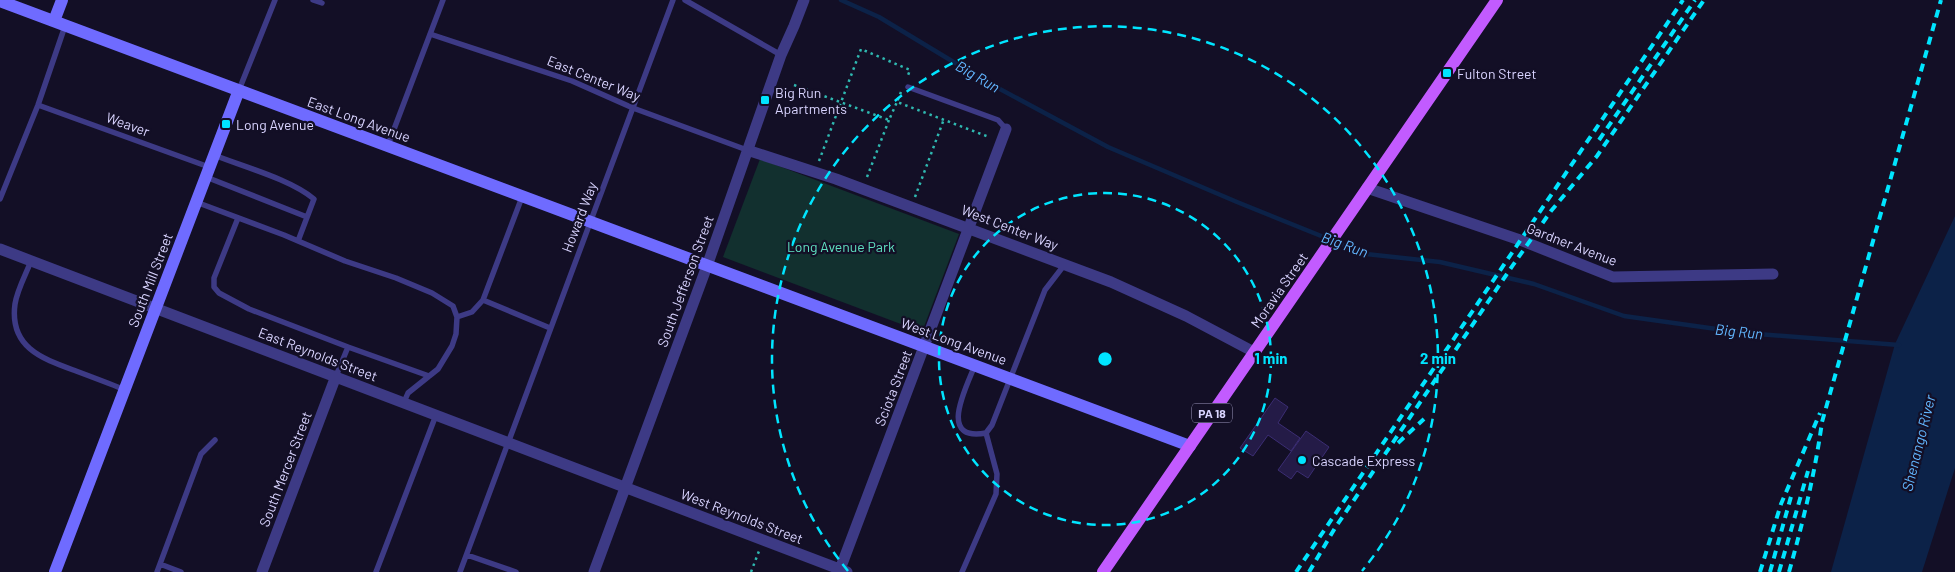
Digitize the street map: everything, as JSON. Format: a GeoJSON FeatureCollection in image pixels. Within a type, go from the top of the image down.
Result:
{"type":"FeatureCollection","features":[{"type":"Feature","properties":{"kind":"main road","name":"Moravia Street"},"geometry":{"type":"LineString","coordinates":[[1103,572],[1495,2]]}},
{"type":"Feature","properties":{"kind":"street"},"geometry":{"type":"LineString","coordinates":[[60,24],[62,0]]}},
{"type":"Feature","properties":{"kind":"street","name":"South Jefferson Street"},"geometry":{"type":"LineString","coordinates":[[594,572],[707,266],[780,55],[804,0]]}},
{"type":"Feature","properties":{"kind":"street","name":"East Long Avenue"},"geometry":{"type":"LineString","coordinates":[[0,1],[707,266]]}},
{"type":"Feature","properties":{"kind":"street","name":"South Mill Street"},"geometry":{"type":"LineString","coordinates":[[55,572],[238,90]]}},
{"type":"Feature","properties":{"kind":"street","name":"Sciota Street"},"geometry":{"type":"LineString","coordinates":[[842,571],[1006,129]]}},
{"type":"Feature","properties":{"kind":"street","name":"West Center Way"},"geometry":{"type":"LineString","coordinates":[[747,150],[836,179],[1065,264],[1150,299],[1254,352]]}},
{"type":"Feature","properties":{"kind":"street","name":"Gardner Avenue"},"geometry":{"type":"LineString","coordinates":[[1367,188],[1520,240],[1613,278],[1773,274]]}},
{"type":"Feature","properties":{"kind":"street","name":"East Reynolds Street"},"geometry":{"type":"LineString","coordinates":[[0,249],[626,487]]}},
{"type":"Feature","properties":{"kind":"street","name":"West Long Avenue"},"geometry":{"type":"LineString","coordinates":[[707,266],[1190,446]]}},
{"type":"Feature","properties":{"kind":"street","name":"South Mercer Street"},"geometry":{"type":"LineString","coordinates":[[262,572],[336,376]]}},
{"type":"Feature","properties":{"kind":"street","name":"West Reynolds Street"},"geometry":{"type":"LineString","coordinates":[[626,487],[842,571]]}},
{"type":"Feature","properties":{"kind":"lane","name":"South Mill Street"},"geometry":{"type":"LineString","coordinates":[[238,90],[275,0]]}},
{"type":"Feature","properties":{"kind":"lane"},"geometry":{"type":"LineString","coordinates":[[313,0],[322,3]]}},
{"type":"Feature","properties":{"kind":"lane"},"geometry":{"type":"LineString","coordinates":[[387,146],[443,0]]}},
{"type":"Feature","properties":{"kind":"lane","name":"Howard Way"},"geometry":{"type":"LineString","coordinates":[[460,572],[673,0]]}},
{"type":"Feature","properties":{"kind":"lane"},"geometry":{"type":"LineString","coordinates":[[685,0],[780,55]]}},
{"type":"Feature","properties":{"kind":"lane"},"geometry":{"type":"LineString","coordinates":[[0,199],[38,105],[60,24]]}},
{"type":"Feature","properties":{"kind":"lane","name":"East Center Way"},"geometry":{"type":"LineString","coordinates":[[430,34],[572,81],[633,108],[747,150]]}},
{"type":"Feature","properties":{"kind":"lane"},"geometry":{"type":"LineString","coordinates":[[908,87],[998,120],[1006,129]]}},
{"type":"Feature","properties":{"kind":"lane","name":"Weaver"},"geometry":{"type":"LineString","coordinates":[[38,105],[210,166]]}},
{"type":"Feature","properties":{"kind":"lane"},"geometry":{"type":"LineString","coordinates":[[210,166],[287,183],[306,192],[314,199],[298,241]]}},
{"type":"Feature","properties":{"kind":"lane"},"geometry":{"type":"LineString","coordinates":[[210,166],[306,217]]}},
{"type":"Feature","properties":{"kind":"lane"},"geometry":{"type":"LineString","coordinates":[[457,317],[472,312],[483,300],[522,196]]}},
{"type":"Feature","properties":{"kind":"lane"},"geometry":{"type":"LineString","coordinates":[[196,202],[432,293],[453,306],[457,317],[456,334],[452,346],[438,369],[408,393],[404,402]]}},
{"type":"Feature","properties":{"kind":"lane"},"geometry":{"type":"LineString","coordinates":[[238,218],[214,278],[214,286],[219,293],[248,308],[429,376]]}},
{"type":"Feature","properties":{"kind":"lane"},"geometry":{"type":"LineString","coordinates":[[31,260],[15,303],[14,321],[18,334],[42,358],[123,390]]}},
{"type":"Feature","properties":{"kind":"lane"},"geometry":{"type":"LineString","coordinates":[[975,365],[958,410],[958,423],[963,432],[973,435],[986,433],[992,425],[1045,290],[1065,264]]}},
{"type":"Feature","properties":{"kind":"lane"},"geometry":{"type":"LineString","coordinates":[[483,300],[550,328]]}},
{"type":"Feature","properties":{"kind":"lane"},"geometry":{"type":"LineString","coordinates":[[336,376],[348,347]]}},
{"type":"Feature","properties":{"kind":"lane"},"geometry":{"type":"LineString","coordinates":[[376,572],[436,415]]}},
{"type":"Feature","properties":{"kind":"lane"},"geometry":{"type":"LineString","coordinates":[[962,572],[996,494],[997,474],[986,433]]}},
{"type":"Feature","properties":{"kind":"lane"},"geometry":{"type":"LineString","coordinates":[[158,572],[201,454],[215,440]]}},
{"type":"Feature","properties":{"kind":"lane"},"geometry":{"type":"LineString","coordinates":[[467,554],[516,572]]}},
{"type":"Feature","properties":{"kind":"lane"},"geometry":{"type":"LineString","coordinates":[[160,564],[181,572]]}},
{"type":"Feature","properties":{"kind":"path"},"geometry":{"type":"LineString","coordinates":[[818,163],[861,48],[910,70],[866,181]]}},
{"type":"Feature","properties":{"kind":"path"},"geometry":{"type":"LineString","coordinates":[[794,85],[889,120]]}},
{"type":"Feature","properties":{"kind":"path"},"geometry":{"type":"LineString","coordinates":[[898,102],[989,137]]}},
{"type":"Feature","properties":{"kind":"path"},"geometry":{"type":"LineString","coordinates":[[914,199],[944,120]]}},
{"type":"Feature","properties":{"kind":"path"},"geometry":{"type":"LineString","coordinates":[[751,572],[759,552]]}},
{"type":"Feature","properties":{"kind":"green space","name":"Long Avenue Park"},"geometry":{"type":"Polygon","coordinates":[[[760,159],[959,234],[922,332],[723,257],[760,159]]]}},
{"type":"Feature","properties":{"kind":"water","name":"Shenango River"},"geometry":{"type":"Polygon","coordinates":[[[1955,216],[1955,468],[1922,572],[1831,572],[1895,344],[1955,216]]]}},
{"type":"Feature","properties":{"kind":"building","name":"Cascade Express"},"geometry":{"type":"Polygon","coordinates":[[[1275,398],[1288,407],[1278,423],[1300,438],[1291,451],[1268,435],[1253,456],[1240,448],[1275,398]]]}},
{"type":"Feature","properties":{"kind":"building","name":"Cascade Express"},"geometry":{"type":"Polygon","coordinates":[[[1306,431],[1329,447],[1308,478],[1297,471],[1291,479],[1278,470],[1306,431]]]}},
{"type":"Feature","properties":{"kind":"waterway","name":"Big Run"},"geometry":{"type":"LineString","coordinates":[[841,0],[879,17],[985,81],[1108,147],[1366,254],[1440,262],[1534,284],[1624,316],[1745,333],[1899,345]]}},
{"type":"Feature","properties":{"kind":"railway"},"geometry":{"type":"LineString","coordinates":[[1296,572],[1683,0]]}},
{"type":"Feature","properties":{"kind":"railway"},"geometry":{"type":"LineString","coordinates":[[1599,140],[1695,0]]}},
{"type":"Feature","properties":{"kind":"railway"},"geometry":{"type":"LineString","coordinates":[[1309,572],[1335,528],[1513,265],[1551,211],[1597,156],[1704,0]]}},
{"type":"Feature","properties":{"kind":"railway"},"geometry":{"type":"LineString","coordinates":[[1789,572],[1808,497],[1822,422],[1941,0]]}},
{"type":"Feature","properties":{"kind":"railway"},"geometry":{"type":"LineString","coordinates":[[1760,572],[1781,504],[1820,413]]}},
{"type":"Feature","properties":{"kind":"railway"},"geometry":{"type":"LineString","coordinates":[[1398,443],[1424,419]]}},
{"type":"Feature","properties":{"kind":"railway"},"geometry":{"type":"LineString","coordinates":[[1779,572],[1808,471]]}},
{"type":"Feature","properties":{"kind":"railway"},"geometry":{"type":"LineString","coordinates":[[1770,572],[1792,493]]}},
{"type":"Feature","properties":{"kind":"place","name":"Fulton Street"},"geometry":{"type":"Point","coordinates":[1447,73]}},
{"type":"Feature","properties":{"kind":"place","name":"Big Run Apartments"},"geometry":{"type":"Point","coordinates":[765,100]}},
{"type":"Feature","properties":{"kind":"place","name":"Long Avenue"},"geometry":{"type":"Point","coordinates":[226,124]}},
{"type":"Feature","properties":{"kind":"place","name":"Cascade Express"},"geometry":{"type":"Point","coordinates":[1302,460]}}]}
